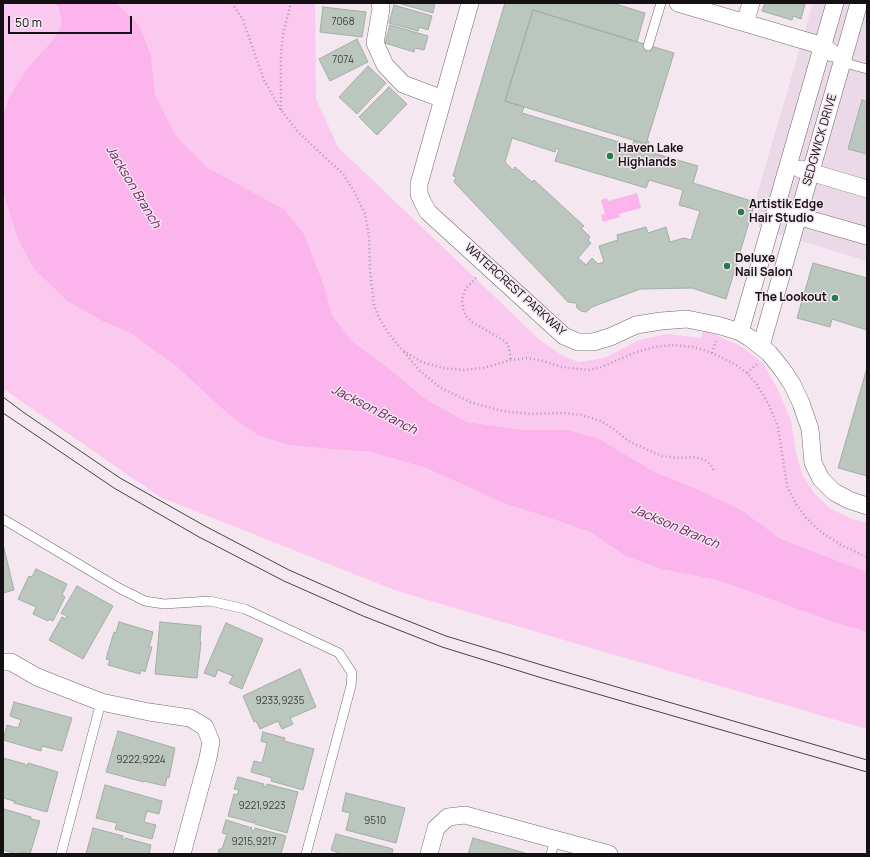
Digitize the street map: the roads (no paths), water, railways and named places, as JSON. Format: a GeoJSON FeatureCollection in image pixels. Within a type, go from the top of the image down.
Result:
{"type":"FeatureCollection","features":[{"type":"Feature","properties":{"kind":"street","name":"WATERCREST PARKWAY"},"geometry":{"type":"LineString","coordinates":[[470,3],[420,179],[420,194],[423,204],[428,212],[564,336],[578,342],[593,342],[610,337],[636,325],[687,319],[710,323],[740,332],[760,354],[768,353],[782,368],[792,384],[801,403],[810,429],[814,463],[821,479],[834,492],[849,500],[867,506]]}},
{"type":"Feature","properties":{"kind":"street"},"geometry":{"type":"LineString","coordinates":[[678,3],[823,46],[842,62]]}},
{"type":"Feature","properties":{"kind":"street"},"geometry":{"type":"LineString","coordinates":[[745,23],[751,3]]}},
{"type":"Feature","properties":{"kind":"street","name":"SEDGWICK DRIVE"},"geometry":{"type":"LineString","coordinates":[[740,332],[835,3]]}},
{"type":"Feature","properties":{"kind":"street","name":"SEDGWICK DRIVE"},"geometry":{"type":"LineString","coordinates":[[760,354],[810,172],[859,3]]}},
{"type":"Feature","properties":{"kind":"street"},"geometry":{"type":"LineString","coordinates":[[381,5],[375,43],[385,65],[403,84],[443,99]]}},
{"type":"Feature","properties":{"kind":"street"},"geometry":{"type":"LineString","coordinates":[[788,166],[867,189]]}},
{"type":"Feature","properties":{"kind":"street"},"geometry":{"type":"LineString","coordinates":[[776,209],[867,236]]}},
{"type":"Feature","properties":{"kind":"street"},"geometry":{"type":"LineString","coordinates":[[3,662],[11,662],[37,677],[101,702],[149,712],[190,718],[205,727],[211,742],[182,854]]}},
{"type":"Feature","properties":{"kind":"street"},"geometry":{"type":"LineString","coordinates":[[429,854],[436,828],[448,817],[465,815],[553,847],[609,854]]}},
{"type":"Feature","properties":{"kind":"lane"},"geometry":{"type":"LineString","coordinates":[[648,46],[661,3]]}},
{"type":"Feature","properties":{"kind":"lane"},"geometry":{"type":"LineString","coordinates":[[842,62],[867,69]]}},
{"type":"Feature","properties":{"kind":"lane"},"geometry":{"type":"LineString","coordinates":[[3,520],[119,588],[145,601],[164,604],[210,601],[245,608],[339,653],[352,673],[351,686],[306,854]]}},
{"type":"Feature","properties":{"kind":"lane"},"geometry":{"type":"LineString","coordinates":[[61,854],[101,702]]}},
{"type":"Feature","properties":{"kind":"water","name":"Jackson Branch"},"geometry":{"type":"Polygon","coordinates":[[[53,3],[116,3],[139,25],[151,55],[155,94],[176,136],[208,168],[284,209],[304,234],[324,285],[332,315],[353,342],[387,367],[427,400],[467,422],[524,430],[567,430],[598,438],[653,471],[740,509],[781,539],[867,572],[867,632],[839,624],[717,580],[661,569],[625,556],[592,533],[503,503],[426,468],[370,452],[289,445],[258,435],[228,414],[177,367],[132,334],[102,321],[67,301],[34,269],[18,240],[3,193],[3,115],[8,99],[28,67],[52,41],[62,25],[58,7],[53,3]]]}},
{"type":"Feature","properties":{"kind":"water"},"geometry":{"type":"Polygon","coordinates":[[[637,193],[641,208],[619,214],[620,217],[603,222],[601,215],[605,214],[601,200],[607,198],[608,201],[637,193]]]}},
{"type":"Feature","properties":{"kind":"tram line"},"geometry":{"type":"LineString","coordinates":[[3,397],[120,478],[205,526],[289,570],[368,605],[446,636],[867,760]]}},
{"type":"Feature","properties":{"kind":"tram line"},"geometry":{"type":"LineString","coordinates":[[3,413],[114,488],[199,537],[284,581],[363,616],[442,647],[542,678],[867,772]]}},
{"type":"Feature","properties":{"kind":"place","name":"Haven Lake Highlands"},"geometry":{"type":"Point","coordinates":[610,156]}},
{"type":"Feature","properties":{"kind":"place","name":"Artistik Edge Hair Studio"},"geometry":{"type":"Point","coordinates":[741,212]}},
{"type":"Feature","properties":{"kind":"place","name":"Deluxe Nail Salon"},"geometry":{"type":"Point","coordinates":[727,266]}},
{"type":"Feature","properties":{"kind":"place","name":"The Lookout"},"geometry":{"type":"Point","coordinates":[835,298]}}]}
